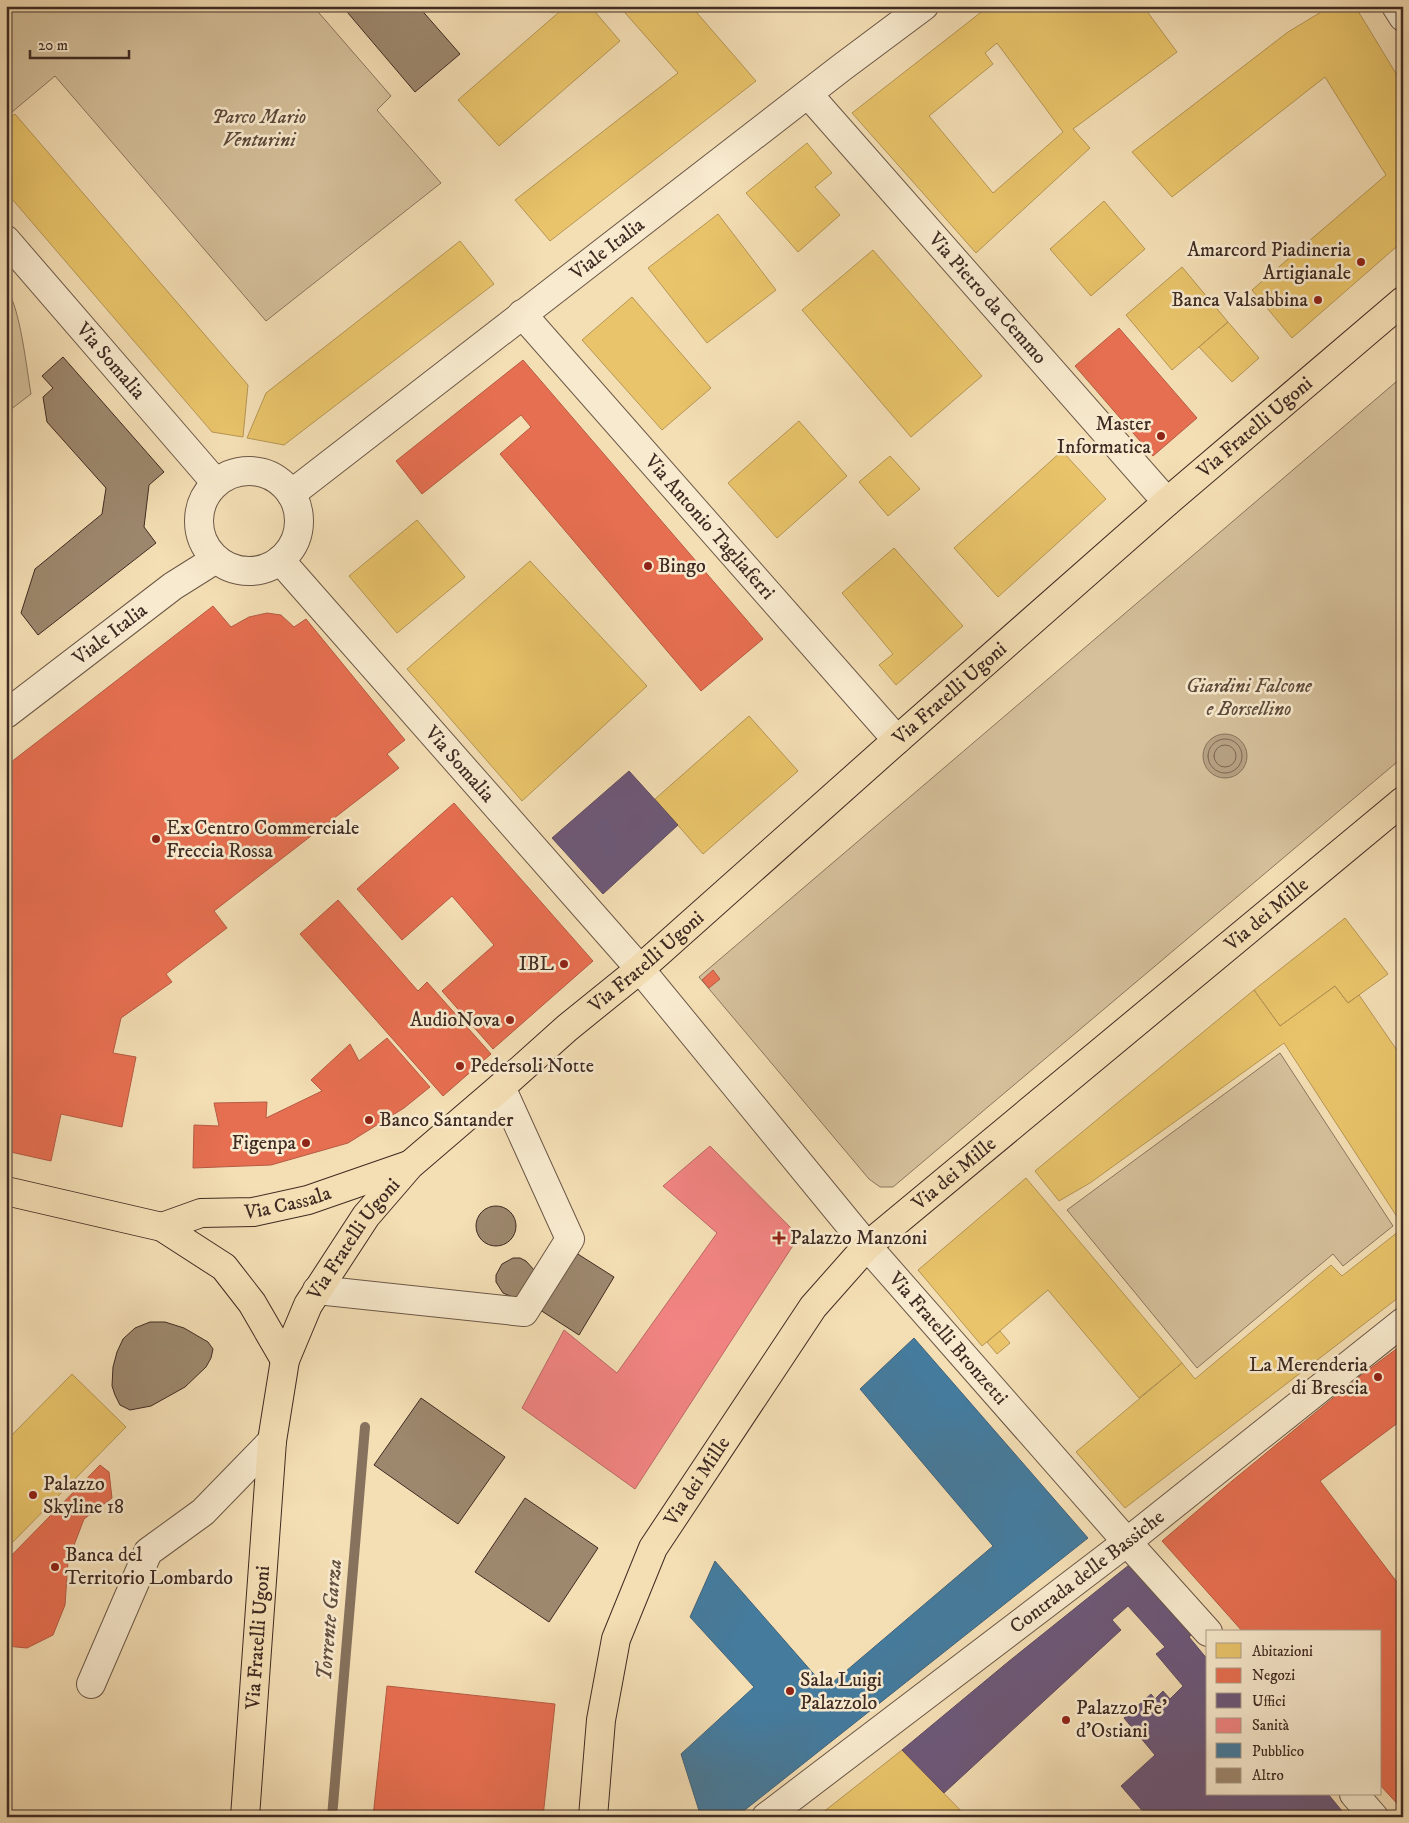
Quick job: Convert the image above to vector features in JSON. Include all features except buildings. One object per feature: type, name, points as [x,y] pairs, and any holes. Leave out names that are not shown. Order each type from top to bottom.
[{"type":"main road","name":"Via Fratelli Ugoni","points":[[245,1817],[272,1441],[285,1360],[308,1305],[366,1216],[410,1165],[567,1028],[640,969],[896,740],[1168,502],[1403,301]]},
{"type":"main road","name":"Via dei Mille","points":[[593,1817],[601,1720],[616,1639],[653,1548],[813,1306],[867,1246],[1403,800]]},
{"type":"main road","name":"Via Cassala","points":[[162,1227],[202,1213],[253,1212],[308,1200],[410,1165]]},
{"type":"main road","points":[[6,1191],[162,1227],[224,1267],[252,1303],[285,1360]]},
{"type":"street","name":"Viale Italia","points":[[291,494],[522,314],[924,6]]},
{"type":"street","points":[[1396,6],[1403,17]]},
{"type":"street","name":"Via Pietro da Cemmo","points":[[808,94],[1168,502]]},
{"type":"street","name":"Via Somalia","points":[[6,240],[216,483]]},
{"type":"street","name":"Via Antonio Tagliaferri","points":[[522,314],[896,740]]},
{"type":"street","points":[[255,471],[276,478],[291,494],[298,511],[298,529],[292,546],[280,560],[268,567],[255,571],[227,566],[216,559],[203,542],[198,521],[203,500],[216,483],[234,472],[255,471]]},
{"type":"street","name":"Viale Italia","points":[[6,714],[173,586],[216,559]]},
{"type":"street","name":"Via Somalia","points":[[280,560],[640,969]]},
{"type":"street","name":"Via Fratelli Bronzetti","points":[[640,969],[867,1246],[1206,1630]]},
{"type":"street","points":[[317,1290],[524,1312],[570,1239],[501,1087]]},
{"type":"street","name":"Contrada delle Bassiche","points":[[766,1817],[1127,1542],[1403,1322]]},
{"type":"street","points":[[91,1684],[148,1552],[203,1512],[272,1441]]},
{"type":"street","points":[[1356,1796],[1374,1817]]},
{"type":"green space","name":"Parco Mario Venturini","points":[[6,6],[313,6],[391,96],[377,110],[441,183],[266,321],[55,76],[6,117]]},
{"type":"green space","points":[[6,289],[11,297],[19,323],[31,394],[6,413]]},
{"type":"green space","name":"Giardini Falcone e Borsellino","points":[[1403,376],[1403,757],[893,1187],[880,1187],[869,1179],[699,977]]},
{"type":"green space","points":[[1280,1053],[1393,1226],[1343,1266],[1333,1254],[1197,1368],[1067,1210]]},
{"type":"water","points":[[1221,734],[1229,734],[1241,740],[1247,756],[1241,772],[1229,778],[1221,778],[1209,772],[1203,760],[1203,752],[1209,740]]},
{"type":"waterway","name":"Torrente Garza","points":[[332,1817],[365,1427]]},
{"type":"place","name":"Amarcord Piadineria Artigianale","points":[[1361,262]]},
{"type":"place","name":"Banca Valsabbina","points":[[1318,300]]},
{"type":"place","name":"Master Informatica","points":[[1161,436]]},
{"type":"place","name":"Bingo","points":[[648,566]]},
{"type":"place","name":"Ex Centro Commerciale Freccia Rossa","points":[[156,839]]},
{"type":"place","name":"IBL","points":[[564,964]]},
{"type":"place","name":"AudioNova","points":[[510,1020]]},
{"type":"place","name":"Pedersoli Notte","points":[[460,1066]]},
{"type":"place","name":"Banco Santander","points":[[369,1120]]},
{"type":"place","name":"Figenpa","points":[[306,1143]]},
{"type":"place","name":"Palazzo Manzoni","points":[[779,1238]]},
{"type":"place","name":"La Merenderia di Brescia","points":[[1378,1377]]},
{"type":"place","name":"Palazzo Skyline 18","points":[[33,1495]]},
{"type":"place","name":"Banca del Territorio Lombardo","points":[[55,1567]]},
{"type":"place","name":"Sala Luigi Palazzolo","points":[[790,1691]]},
{"type":"place","name":"Palazzo Fe' d'Ostiani","points":[[1066,1720]]}]
